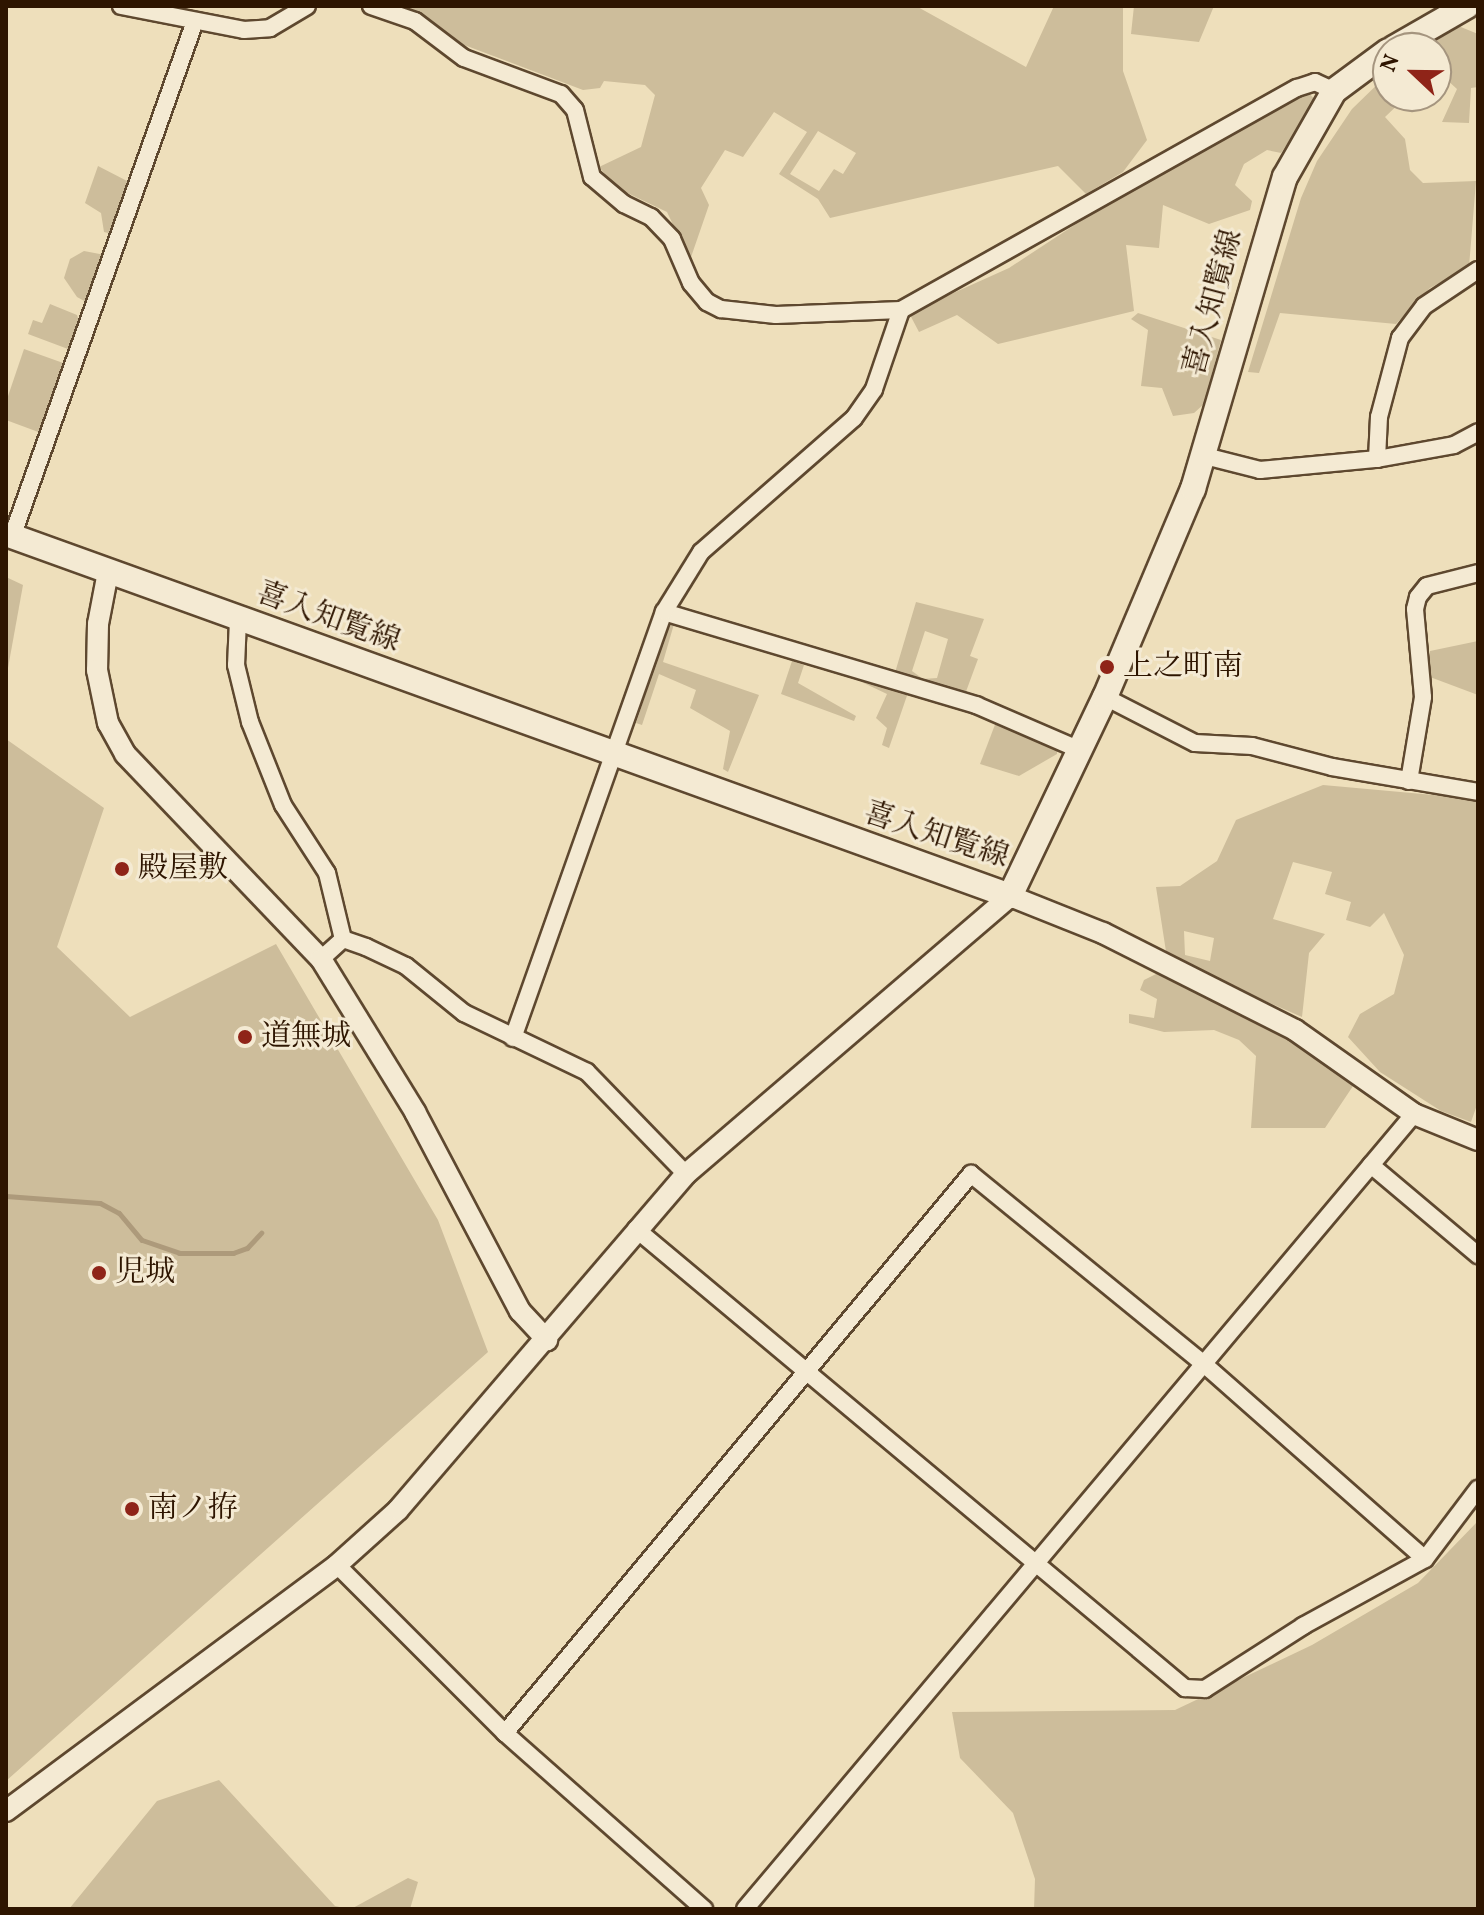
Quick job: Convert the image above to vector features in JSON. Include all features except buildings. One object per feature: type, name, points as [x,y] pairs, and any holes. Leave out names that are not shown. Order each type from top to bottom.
[{"type":"main road","points":[[1419,32],[1456,9]]},
{"type":"main road","name":"喜入知覧線","points":[[9,536],[1010,896],[1105,697],[1205,456],[1285,177],[1306,132],[1334,91],[1372,63]]},
{"type":"street","points":[[121,6],[194,24],[270,28],[307,6]]},
{"type":"street","points":[[371,6],[415,21],[478,64],[561,94],[575,110],[592,177],[624,204],[651,217],[672,239],[691,283],[707,302],[721,309],[776,315],[901,310],[1297,88],[1315,82],[1334,91]]},
{"type":"street","points":[[9,536],[194,24]]},
{"type":"street","points":[[1377,459],[1379,417],[1400,338],[1424,306],[1478,270]]},
{"type":"street","points":[[513,1038],[616,756],[664,612],[701,552],[854,418],[874,389],[901,310]]},
{"type":"street","points":[[1205,456],[1260,470],[1377,459],[1454,445],[1478,432]]},
{"type":"street","points":[[108,572],[98,624],[97,670],[108,723],[119,744],[219,856],[321,959],[415,1112],[520,1311],[547,1340]]},
{"type":"street","points":[[1409,781],[1423,697],[1415,609],[1418,597],[1427,586],[1478,573]]},
{"type":"street","points":[[664,612],[976,705],[1080,750]]},
{"type":"street","points":[[238,620],[236,665],[259,747],[283,805],[327,873],[343,939]]},
{"type":"street","points":[[1105,697],[1195,743],[1252,746],[1409,781],[1478,792]]},
{"type":"street","points":[[6,1811],[337,1565],[442,1463],[636,1229],[686,1174],[1010,896],[1103,933],[1295,1030],[1414,1114],[1478,1140]]},
{"type":"street","points":[[321,959],[343,939]]},
{"type":"street","points":[[343,939],[406,966],[464,1013],[602,1082],[686,1174]]},
{"type":"street","points":[[745,1909],[1414,1114]]},
{"type":"street","points":[[1371,1165],[1478,1255]]},
{"type":"street","points":[[505,1733],[510,1721],[971,1174],[1205,1365],[1425,1559]]},
{"type":"street","points":[[636,1229],[1185,1688],[1205,1689],[1303,1626],[1425,1559],[1478,1489]]},
{"type":"street","points":[[337,1565],[505,1733],[704,1909]]},
{"type":"shaded area","points":[[399,6],[916,6],[1026,67],[1054,6],[1123,6],[1123,71],[1147,140],[1123,172],[1086,194],[1058,166],[830,218],[818,199],[779,174],[807,132],[774,112],[743,157],[725,150],[701,188],[709,205],[690,260],[667,212],[617,188],[599,167],[641,147],[655,95],[645,85],[604,81],[600,88],[583,90],[459,43],[414,10]],"holes":[[[818,131],[856,153],[843,174],[834,169],[819,191],[790,174]]]},
{"type":"shaded area","points":[[1134,6],[1214,6],[1199,42],[1131,34]]},
{"type":"shaded area","points":[[1456,25],[1478,34],[1478,87],[1471,88],[1469,123],[1442,122],[1447,112],[1452,112],[1452,100],[1457,89],[1452,84],[1452,32],[1445,32]]},
{"type":"shaded area","points":[[1372,90],[1372,112],[1390,112],[1385,117],[1405,139],[1410,170],[1423,183],[1476,181],[1469,267],[1430,288],[1396,324],[1280,313],[1259,373],[1248,372],[1301,198],[1317,161],[1352,109]]},
{"type":"shaded area","points":[[1309,93],[1316,101],[1281,153],[1267,150],[1244,164],[1235,185],[1252,201],[1250,210],[1209,224],[1163,205],[1159,248],[1126,245],[1134,311],[998,344],[957,315],[919,332],[909,313],[1009,268],[1134,186]]},
{"type":"shaded area","points":[[98,166],[131,183],[112,234],[104,232],[101,213],[85,203]]},
{"type":"shaded area","points":[[84,251],[105,255],[88,303],[77,297],[64,278],[70,259]]},
{"type":"shaded area","points":[[50,304],[77,315],[80,324],[68,349],[28,334],[33,320],[42,323]]},
{"type":"shaded area","points":[[1138,313],[1221,340],[1204,404],[1194,413],[1173,416],[1162,388],[1141,386],[1148,330],[1131,319]]},
{"type":"shaded area","points":[[24,349],[66,364],[41,433],[6,420],[6,402]]},
{"type":"shaded area","points":[[6,577],[23,585],[6,679]]},
{"type":"shaded area","points":[[916,602],[984,619],[970,656],[978,659],[964,697],[911,684],[889,748],[882,745],[887,728],[876,718],[887,694],[849,676],[894,676]],"holes":[[[925,631],[948,639],[937,678],[923,679],[912,671]]]},
{"type":"shaded area","points":[[669,623],[674,624],[663,662],[759,695],[728,772],[723,769],[730,731],[690,708],[696,690],[659,674],[642,725],[636,723]]},
{"type":"shaded area","points":[[1478,641],[1478,695],[1430,677],[1430,651]]},
{"type":"shaded area","points":[[792,661],[804,665],[798,683],[856,716],[854,721],[781,694]]},
{"type":"shaded area","points":[[996,722],[1057,748],[1057,754],[1019,776],[980,764]]},
{"type":"shaded area","points":[[6,739],[104,808],[57,947],[130,1017],[276,944],[438,1220],[488,1352],[6,1781]]},
{"type":"shaded area","points":[[1323,785],[1478,799],[1478,1102],[1471,1122],[1441,1111],[1380,1072],[1348,1037],[1360,1014],[1394,994],[1404,955],[1384,913],[1370,927],[1346,920],[1351,902],[1325,894],[1332,872],[1293,862],[1273,919],[1325,934],[1309,953],[1302,1017],[1167,958],[1156,887],[1180,886],[1217,861],[1236,820]],"holes":[[[1184,931],[1214,938],[1210,961],[1185,955]]]},
{"type":"shaded area","points":[[1158,973],[1295,1038],[1355,1083],[1325,1128],[1251,1128],[1256,1056],[1239,1040],[1214,1030],[1164,1032],[1129,1023],[1129,1014],[1154,1018],[1157,999],[1140,990],[1144,980]]},
{"type":"shaded area","points":[[1478,1521],[1478,1909],[1034,1909],[1035,1879],[1013,1813],[960,1758],[952,1712],[1175,1710],[1312,1645],[1418,1583]]},
{"type":"shaded area","points":[[219,1780],[335,1906],[349,1909],[69,1909],[157,1801]]},
{"type":"shaded area","points":[[408,1878],[418,1882],[410,1909],[351,1909]]},
{"type":"waterway","points":[[6,1196],[100,1203],[119,1213],[142,1240],[179,1253],[233,1253],[247,1248],[261,1233]]},
{"type":"place","name":"上之町南","points":[[1107,667]]},
{"type":"place","name":"殿屋敷","points":[[122,869]]},
{"type":"place","name":"道無城","points":[[245,1037]]},
{"type":"place","name":"児城","points":[[99,1273]]},
{"type":"place","name":"南ノ拵","points":[[132,1509]]}]
